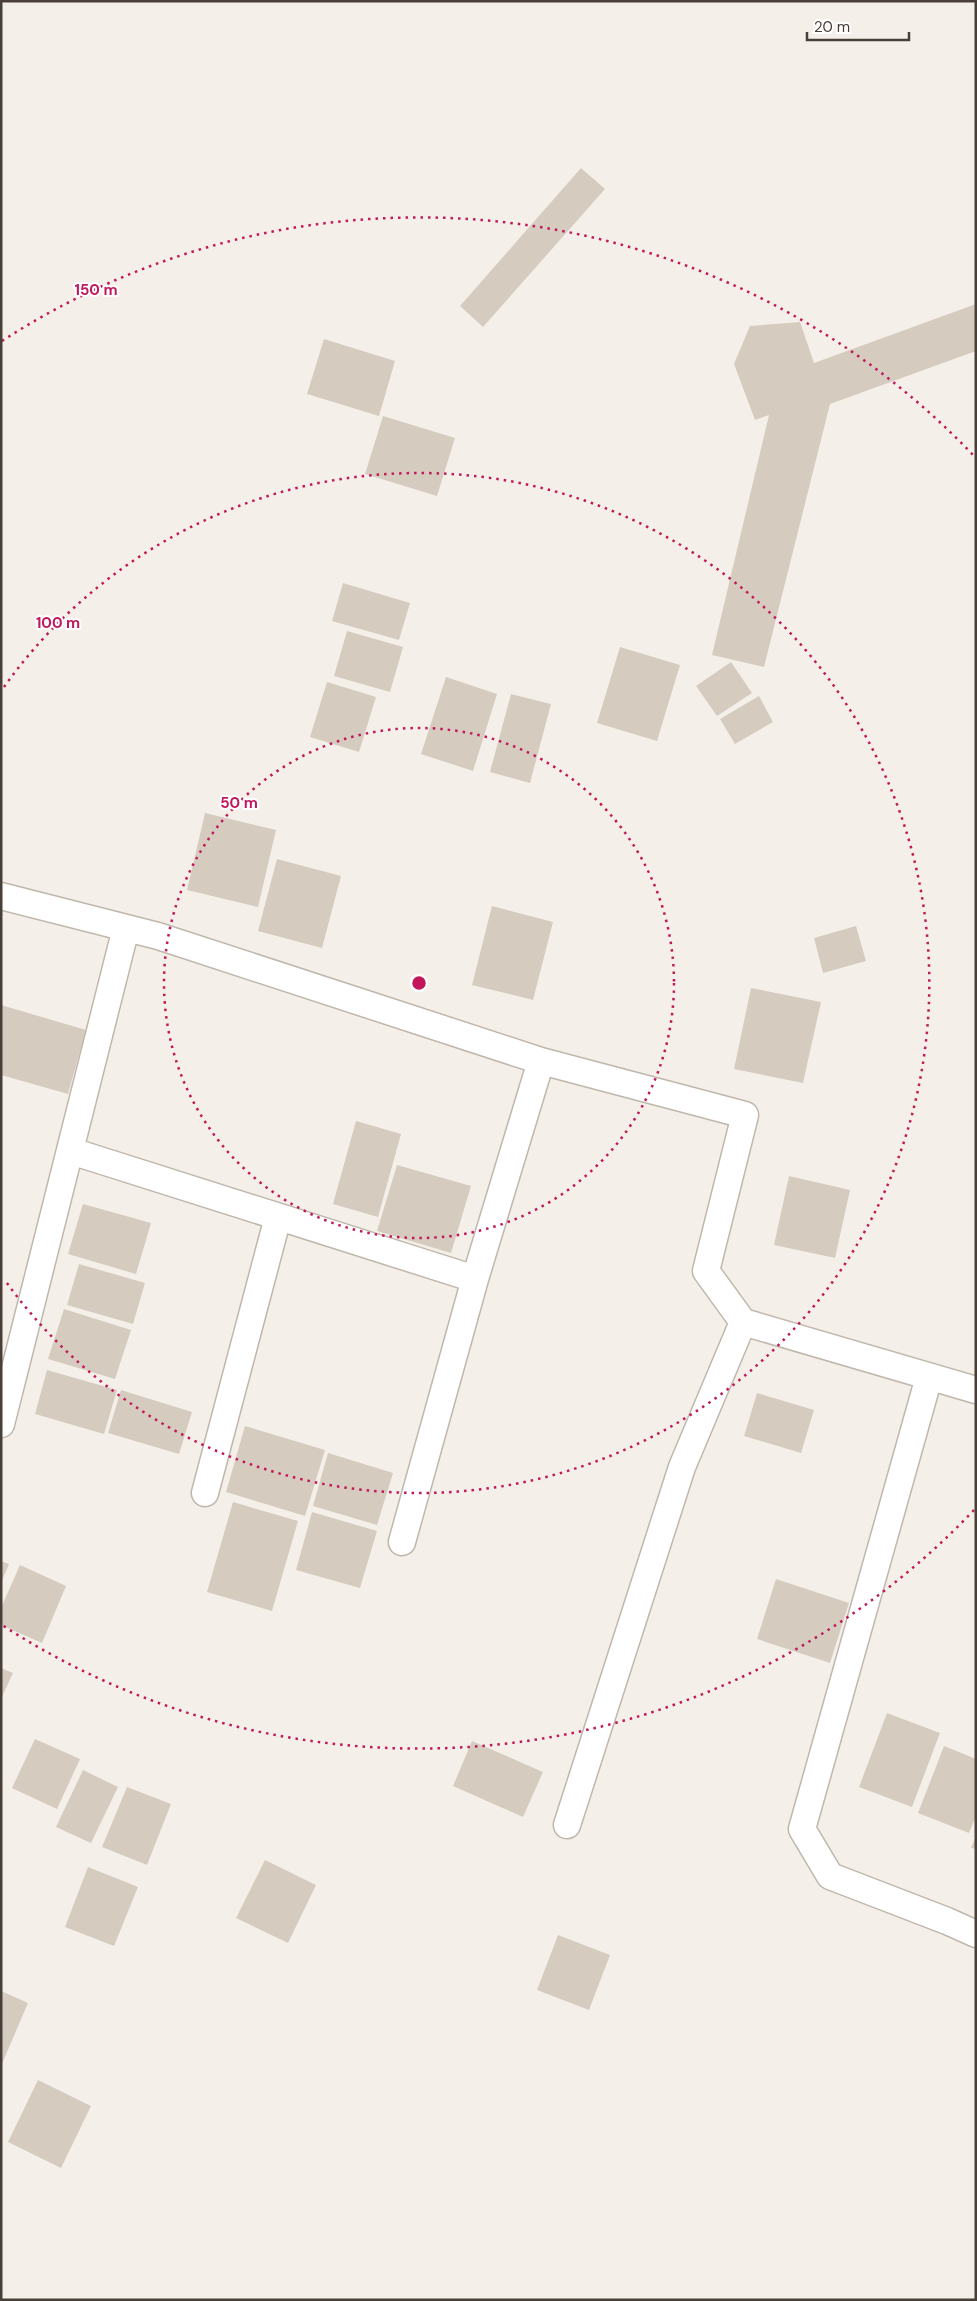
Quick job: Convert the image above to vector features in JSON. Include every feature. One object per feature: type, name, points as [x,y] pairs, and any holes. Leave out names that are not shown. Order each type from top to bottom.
[{"type":"street","points":[[1,896],[158,936],[541,1061],[745,1115],[706,1271],[744,1322],[976,1390]]},
{"type":"street","points":[[1,1424],[126,928]]},
{"type":"street","points":[[402,1542],[475,1279],[541,1061]]},
{"type":"street","points":[[71,1151],[475,1279]]},
{"type":"street","points":[[204,1493],[278,1217]]},
{"type":"street","points":[[566,1825],[682,1467],[744,1322]]},
{"type":"street","points":[[929,1377],[802,1829],[830,1876],[947,1920],[976,1934]]},
{"type":"building","points":[[581,168],[605,189],[483,327],[460,306]]},
{"type":"building","points":[[976,304],[976,351],[830,404],[764,667],[712,655],[769,415],[755,420],[734,364],[750,326],[800,322],[814,363]]},
{"type":"building","points":[[324,339],[395,361],[379,416],[307,394]]},
{"type":"building","points":[[383,416],[455,438],[437,496],[365,474]]},
{"type":"building","points":[[343,583],[410,603],[399,640],[332,621]]},
{"type":"building","points":[[347,631],[403,647],[390,692],[334,676]]},
{"type":"building","points":[[620,647],[680,665],[657,741],[597,723]]},
{"type":"building","points":[[731,662],[752,693],[717,716],[696,686]]},
{"type":"building","points":[[446,677],[497,694],[473,771],[421,754]]},
{"type":"building","points":[[327,682],[376,697],[359,752],[310,737]]},
{"type":"building","points":[[511,694],[551,704],[530,783],[490,772]]},
{"type":"building","points":[[759,696],[773,722],[735,744],[720,719]]},
{"type":"building","points":[[205,813],[276,830],[258,907],[187,890]]},
{"type":"building","points":[[277,859],[341,876],[322,948],[258,931]]},
{"type":"building","points":[[492,906],[553,922],[533,1000],[472,985]]},
{"type":"building","points":[[856,926],[866,961],[823,973],[814,938]]},
{"type":"building","points":[[751,988],[821,1002],[803,1083],[734,1069]]},
{"type":"building","points":[[1,1005],[86,1030],[68,1094],[1,1075]]},
{"type":"building","points":[[356,1121],[401,1134],[378,1217],[333,1204]]},
{"type":"building","points":[[397,1165],[471,1186],[451,1253],[377,1231]]},
{"type":"building","points":[[789,1176],[850,1190],[835,1258],[774,1245]]},
{"type":"building","points":[[83,1204],[151,1223],[136,1274],[68,1254]]},
{"type":"building","points":[[79,1264],[145,1283],[133,1324],[67,1305]]},
{"type":"building","points":[[64,1309],[131,1330],[115,1379],[48,1359]]},
{"type":"building","points":[[47,1370],[117,1390],[104,1434],[35,1414]]},
{"type":"building","points":[[121,1390],[192,1412],[179,1454],[108,1433]]},
{"type":"building","points":[[757,1393],[814,1410],[801,1453],[744,1436]]},
{"type":"building","points":[[245,1426],[325,1450],[305,1516],[226,1492]]},
{"type":"building","points":[[328,1453],[393,1473],[377,1525],[313,1506]]},
{"type":"building","points":[[233,1502],[298,1521],[272,1611],[207,1592]]},
{"type":"building","points":[[312,1512],[377,1531],[360,1588],[296,1570]]},
{"type":"building","points":[[1,1561],[9,1564],[1,1583]]},
{"type":"building","points":[[20,1565],[66,1586],[42,1643],[1,1625],[1,1608]]},
{"type":"building","points":[[776,1579],[849,1603],[830,1663],[757,1639]]},
{"type":"building","points":[[1,1668],[13,1673],[1,1699]]},
{"type":"building","points":[[887,1713],[940,1733],[912,1807],[859,1787]]},
{"type":"building","points":[[35,1739],[80,1759],[57,1809],[12,1788]]},
{"type":"building","points":[[472,1741],[543,1772],[523,1817],[453,1786]]},
{"type":"building","points":[[944,1746],[976,1759],[976,1816],[969,1833],[918,1813]]},
{"type":"building","points":[[83,1770],[118,1787],[91,1843],[56,1827]]},
{"type":"building","points":[[127,1787],[171,1804],[147,1865],[102,1847]]},
{"type":"building","points":[[976,1836],[976,1849],[971,1848]]},
{"type":"building","points":[[265,1860],[316,1885],[288,1943],[236,1918]]},
{"type":"building","points":[[88,1867],[138,1887],[114,1946],[65,1927]]},
{"type":"building","points":[[558,1935],[610,1955],[589,2010],[537,1990]]},
{"type":"building","points":[[1,1991],[28,2003],[1,2066]]},
{"type":"building","points":[[38,2080],[91,2106],[61,2168],[8,2142]]}]
